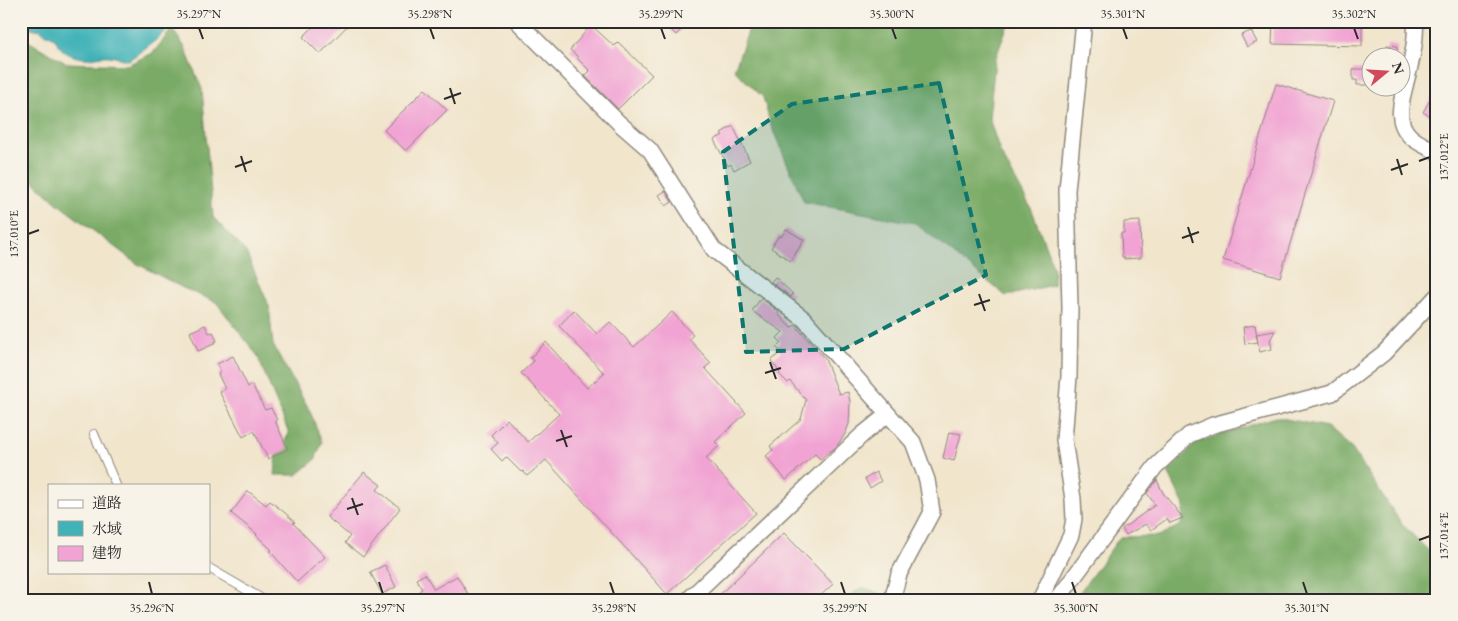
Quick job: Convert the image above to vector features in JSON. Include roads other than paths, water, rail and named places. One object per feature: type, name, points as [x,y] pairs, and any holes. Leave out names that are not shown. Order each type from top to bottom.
[{"type":"street","points":[[517,21],[650,150],[714,250],[804,319],[912,442],[927,480],[932,512],[899,574],[892,600]]},
{"type":"street","points":[[1040,600],[1071,535],[1074,519],[1074,500],[1064,440],[1069,376],[1070,307],[1067,190],[1084,21]]},
{"type":"street","points":[[1415,21],[1416,30],[1400,115],[1403,128],[1411,137],[1437,152]]},
{"type":"street","points":[[1058,600],[1155,467],[1189,435],[1213,425],[1332,393],[1384,353],[1437,296]]},
{"type":"street","points":[[688,600],[862,435],[888,414]]},
{"type":"lane","points":[[94,434],[116,484]]},
{"type":"lane","points":[[210,569],[264,600]]},
{"type":"water","points":[[21,21],[180,21],[129,60],[108,56],[90,58],[74,56],[61,48],[56,39],[40,30],[21,26]]}]
